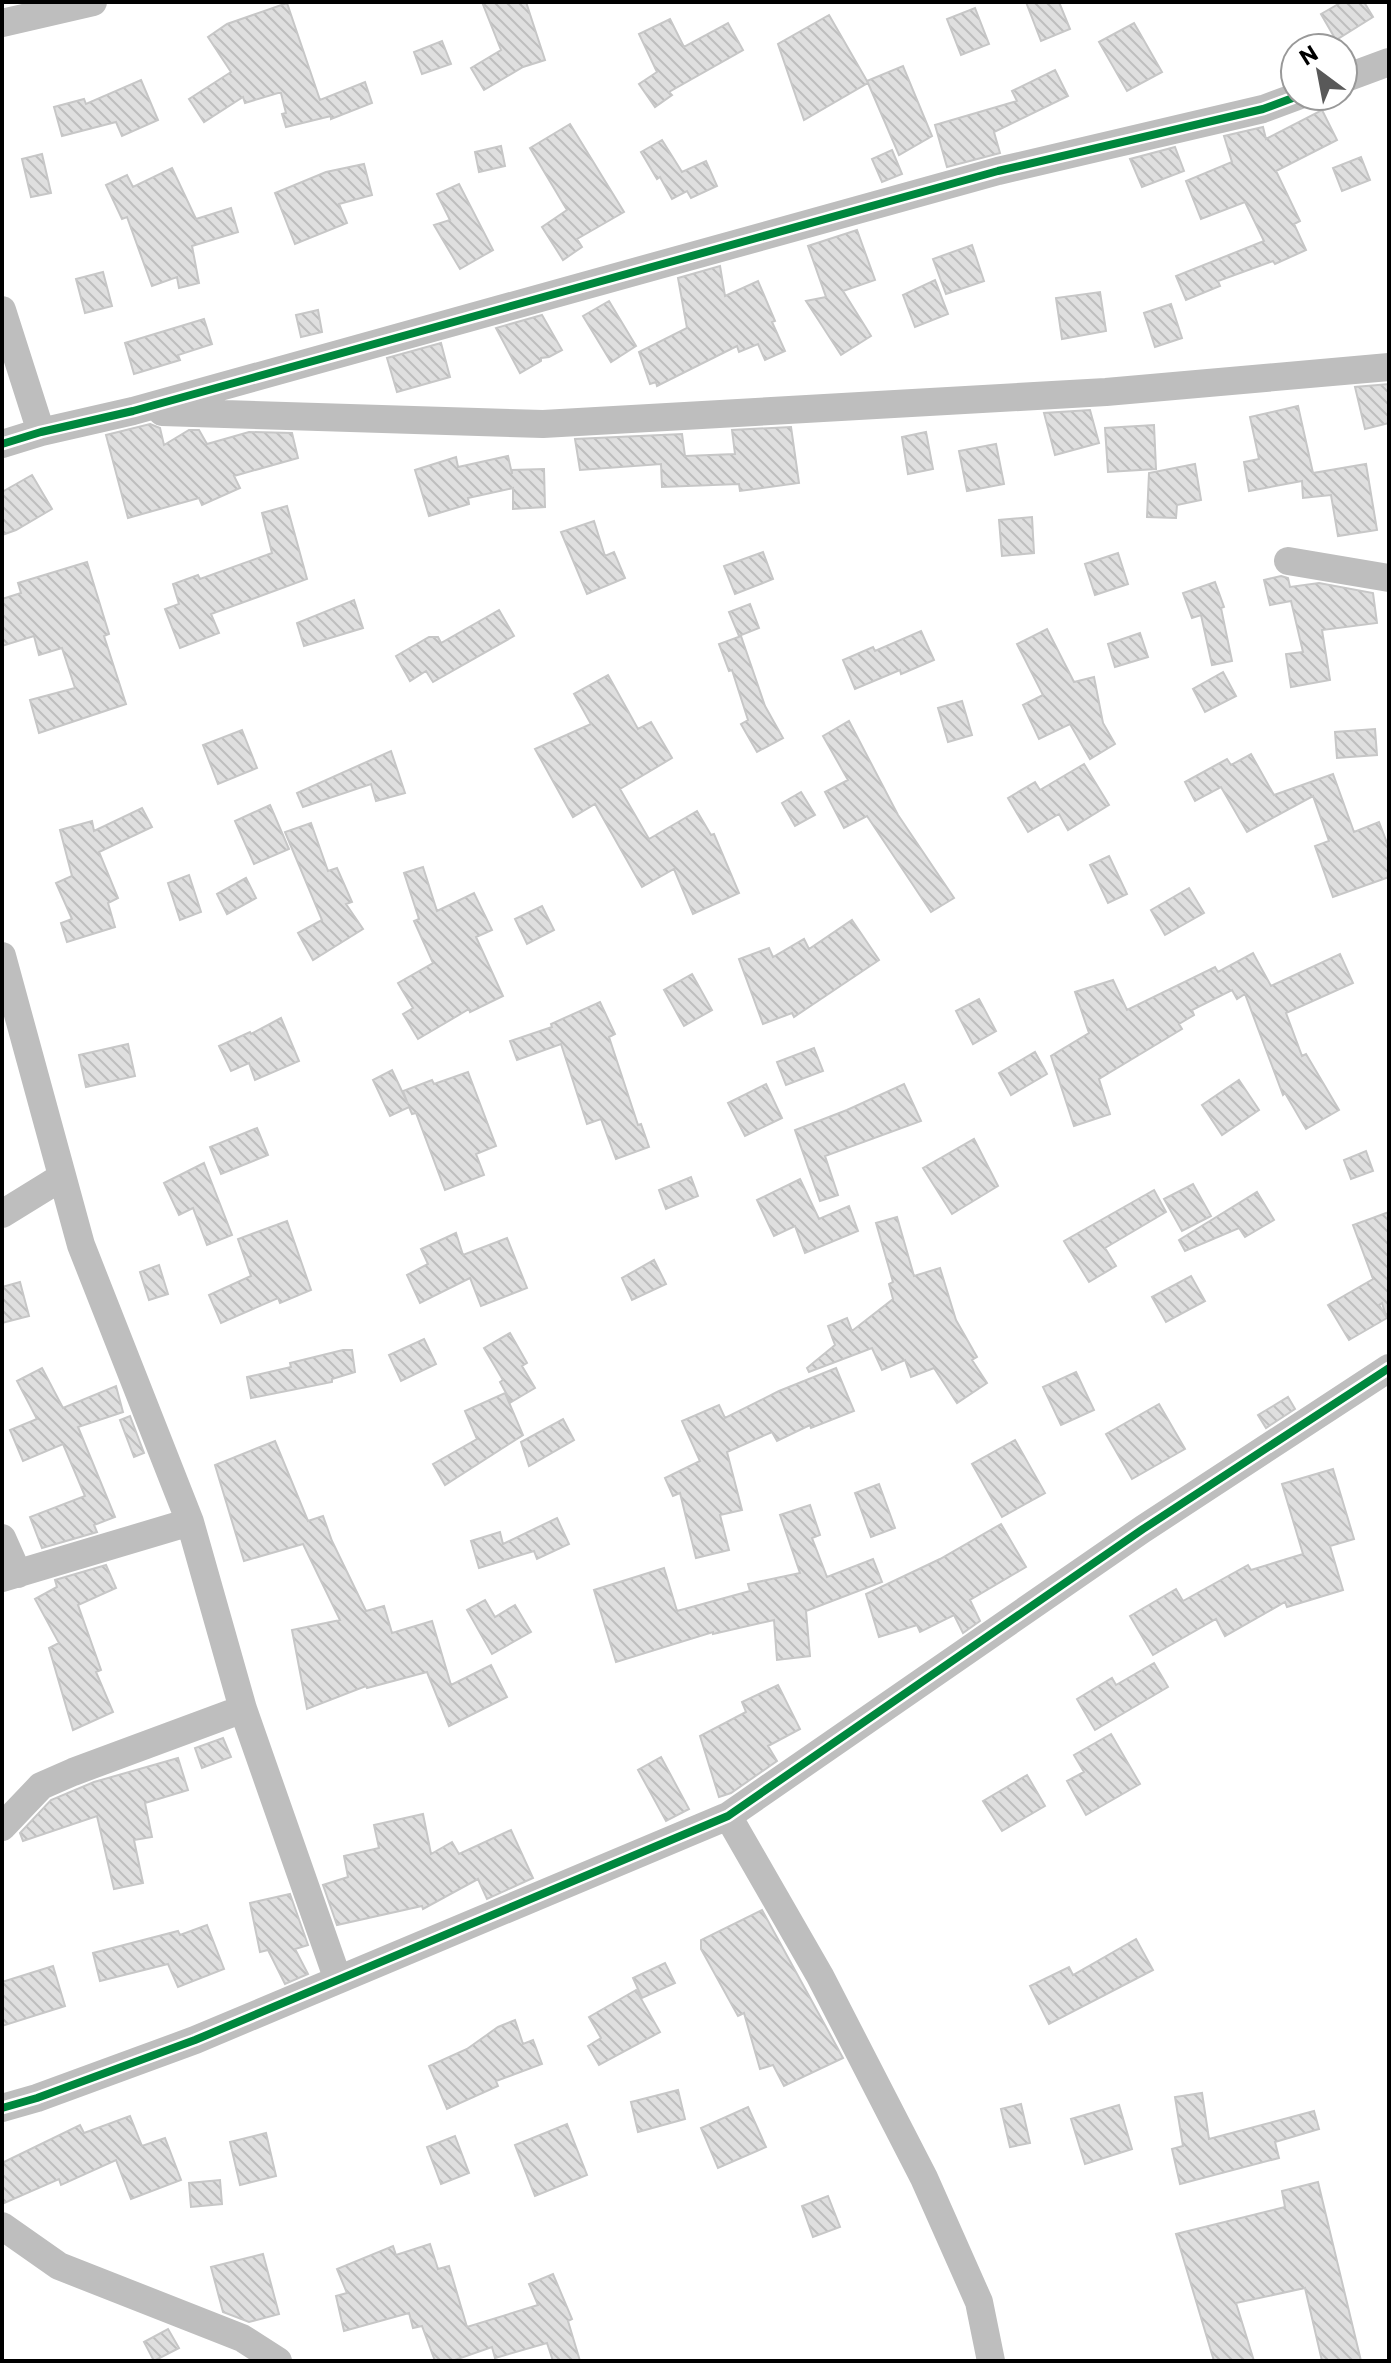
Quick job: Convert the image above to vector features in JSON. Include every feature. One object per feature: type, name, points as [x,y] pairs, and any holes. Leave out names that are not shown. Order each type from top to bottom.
[{"type":"street","points":[[2,23],[93,2]]},
{"type":"street","points":[[1359,73],[1389,62]]},
{"type":"street","points":[[2,444],[133,411],[998,171],[1279,103]]},
{"type":"street","points":[[2,310],[41,432]]},
{"type":"street","points":[[133,411],[543,424],[1106,392],[1389,367]]},
{"type":"street","points":[[1288,561],[1389,578]]},
{"type":"street","points":[[2,956],[81,1245],[190,1522],[243,1709],[338,1980]]},
{"type":"street","points":[[2,1214],[62,1177]]},
{"type":"street","points":[[2,2108],[195,2040],[728,1816],[1143,1529],[1389,1368]]},
{"type":"street","points":[[2,1538],[10,1576],[190,1522]]},
{"type":"street","points":[[2,1827],[41,1786],[243,1709]]},
{"type":"street","points":[[728,1816],[820,1976],[924,2178],[979,2302],[991,2361]]},
{"type":"street","points":[[2,2226],[59,2266],[242,2338],[278,2361]]},
{"type":"building","points":[[482,2],[526,2],[545,60],[523,67],[484,90],[471,68],[501,50]]},
{"type":"building","points":[[1026,2],[1059,2],[1070,29],[1041,41]]},
{"type":"building","points":[[1342,2],[1364,2],[1373,17],[1349,32],[1331,32],[1321,14]]},
{"type":"building","points":[[287,3],[320,100],[365,82],[372,103],[331,119],[331,116],[286,127],[282,114],[286,113],[281,93],[278,93],[245,103],[243,97],[204,122],[189,99],[231,72],[208,37],[227,24]]},
{"type":"building","points":[[975,8],[989,44],[961,55],[947,19]]},
{"type":"building","points":[[829,15],[867,81],[903,66],[932,136],[899,155],[868,83],[804,120],[778,44]]},
{"type":"building","points":[[670,19],[684,47],[728,23],[743,50],[669,92],[672,95],[655,107],[639,84],[657,72],[639,34]]},
{"type":"building","points":[[1134,23],[1162,72],[1127,91],[1099,42]]},
{"type":"building","points":[[442,41],[451,64],[422,74],[414,52]]},
{"type":"building","points":[[1055,70],[1068,96],[994,132],[1000,153],[947,167],[935,125],[1017,101],[1012,91]]},
{"type":"building","points":[[141,80],[158,120],[122,136],[116,122],[62,136],[54,107],[84,99],[86,104]]},
{"type":"building","points":[[1323,112],[1337,140],[1276,171],[1300,221],[1294,224],[1306,250],[1275,264],[1273,261],[1218,281],[1220,286],[1186,300],[1176,276],[1264,241],[1245,202],[1201,219],[1186,181],[1232,162],[1224,136],[1263,127],[1266,139]]},
{"type":"building","points":[[570,124],[624,212],[577,239],[582,247],[563,260],[542,227],[567,210],[530,148]]},
{"type":"building","points":[[662,140],[682,172],[706,161],[717,186],[691,198],[687,191],[672,199],[641,152]]},
{"type":"building","points":[[501,146],[505,166],[479,172],[475,152]]},
{"type":"building","points":[[1175,147],[1184,171],[1142,187],[1130,159]]},
{"type":"building","points":[[892,150],[902,174],[882,182],[872,159]]},
{"type":"building","points":[[42,154],[51,193],[31,197],[22,159]]},
{"type":"building","points":[[1361,157],[1370,180],[1342,191],[1333,168]]},
{"type":"building","points":[[364,164],[372,195],[339,204],[347,223],[295,244],[275,193],[326,172]]},
{"type":"building","points":[[172,168],[196,219],[231,208],[238,232],[192,246],[199,283],[179,288],[177,277],[152,286],[127,217],[122,219],[106,185],[127,175],[133,187]]},
{"type":"building","points":[[459,184],[493,250],[460,269],[434,225],[450,220],[437,194]]},
{"type":"building","points":[[857,230],[875,280],[843,291],[871,336],[841,355],[806,301],[826,297],[808,246]]},
{"type":"building","points":[[972,245],[984,281],[946,294],[933,259]]},
{"type":"building","points":[[720,266],[725,296],[758,281],[785,351],[765,360],[758,344],[739,352],[737,346],[657,386],[656,382],[650,384],[639,352],[687,328],[678,278]]},
{"type":"building","points":[[103,272],[112,306],[85,313],[76,279]]},
{"type":"building","points":[[935,280],[948,314],[915,327],[903,295]]},
{"type":"building","points":[[1100,292],[1106,331],[1062,339],[1056,298]]},
{"type":"building","points":[[609,301],[636,346],[611,362],[583,316]]},
{"type":"building","points":[[1171,304],[1182,338],[1155,347],[1144,313]]},
{"type":"building","points":[[318,310],[322,332],[301,337],[296,315]]},
{"type":"building","points":[[542,315],[562,350],[541,358],[541,361],[520,373],[496,328]]},
{"type":"building","points":[[204,319],[212,344],[178,355],[180,360],[134,374],[125,343]]},
{"type":"building","points":[[441,343],[450,377],[397,392],[387,358]]},
{"type":"building","points":[[1389,384],[1389,423],[1365,429],[1355,387]]},
{"type":"building","points":[[1298,406],[1313,473],[1366,464],[1377,530],[1338,536],[1331,495],[1303,498],[1302,481],[1249,491],[1244,462],[1259,459],[1250,417]]},
{"type":"building","points":[[1090,410],[1099,443],[1055,455],[1044,413]]},
{"type":"building","points":[[150,424],[160,428],[164,445],[189,430],[199,430],[207,444],[249,432],[292,433],[298,458],[234,476],[240,488],[202,505],[199,498],[128,518],[106,435]]},
{"type":"building","points":[[1154,425],[1156,469],[1108,472],[1105,428]]},
{"type":"building","points":[[791,427],[799,483],[740,491],[739,484],[662,487],[661,464],[580,470],[575,439],[682,434],[685,456],[735,454],[732,430]]},
{"type":"building","points":[[926,432],[933,469],[908,474],[902,437]]},
{"type":"building","points":[[996,444],[1004,484],[967,491],[959,451]]},
{"type":"building","points":[[508,456],[512,474],[512,470],[544,469],[545,507],[513,509],[513,488],[468,498],[469,504],[429,516],[415,470],[456,457],[458,467]]},
{"type":"building","points":[[1195,464],[1201,500],[1177,505],[1176,518],[1147,517],[1149,473]]},
{"type":"building","points":[[32,475],[52,509],[2,535],[2,492]]},
{"type":"building","points":[[287,506],[307,579],[211,614],[219,633],[180,648],[165,609],[179,604],[173,584],[198,575],[200,579],[272,553],[262,513]]},
{"type":"building","points":[[1032,517],[1034,553],[1002,556],[999,520]]},
{"type":"building","points":[[594,521],[605,556],[614,552],[625,578],[587,594],[561,532]]},
{"type":"building","points":[[763,552],[773,579],[735,594],[724,566]]},
{"type":"building","points":[[1118,553],[1128,584],[1095,595],[1085,564]]},
{"type":"building","points":[[87,562],[109,634],[104,636],[126,704],[39,733],[30,700],[75,688],[62,648],[39,655],[34,636],[2,646],[2,599],[21,593],[18,583]]},
{"type":"building","points":[[1281,576],[1288,578],[1290,587],[1319,583],[1373,593],[1377,623],[1322,630],[1330,680],[1291,687],[1286,654],[1303,652],[1291,601],[1270,605],[1264,580]]},
{"type":"building","points":[[1215,582],[1224,607],[1221,608],[1232,661],[1212,665],[1201,615],[1192,618],[1183,593]]},
{"type":"building","points":[[354,600],[363,628],[304,646],[297,623]]},
{"type":"building","points":[[750,604],[759,628],[739,636],[729,612]]},
{"type":"building","points":[[499,610],[514,636],[433,682],[426,671],[410,681],[396,656],[429,637],[438,637],[441,643]]},
{"type":"building","points":[[1047,629],[1074,682],[1094,677],[1103,723],[1115,744],[1090,759],[1070,724],[1039,739],[1023,705],[1043,695],[1017,644]]},
{"type":"building","points":[[921,631],[934,660],[855,689],[843,660],[873,647],[875,651]]},
{"type":"building","points":[[1140,633],[1148,657],[1115,667],[1108,644]]},
{"type":"building","points":[[741,636],[765,706],[783,738],[757,752],[741,724],[748,720],[732,670],[729,671],[719,644]]},
{"type":"building","points":[[1223,672],[1236,696],[1205,712],[1193,689]]},
{"type":"building","points":[[608,675],[638,729],[651,722],[672,758],[620,789],[649,839],[697,811],[711,835],[714,834],[739,893],[693,914],[674,869],[642,887],[595,804],[573,817],[535,749],[591,724],[574,694]]},
{"type":"building","points":[[962,701],[972,735],[948,742],[938,708]]},
{"type":"building","points":[[849,721],[898,815],[954,898],[931,912],[867,816],[844,828],[825,792],[848,780],[823,736]]},
{"type":"building","points":[[1375,729],[1377,755],[1337,758],[1335,732]]},
{"type":"building","points":[[242,730],[257,768],[218,784],[203,745]]},
{"type":"building","points":[[391,751],[405,793],[376,801],[371,784],[303,807],[297,793]]},
{"type":"building","points":[[1251,754],[1274,795],[1333,774],[1354,832],[1379,822],[1389,848],[1389,877],[1333,897],[1315,846],[1329,841],[1313,796],[1247,832],[1221,787],[1195,801],[1185,782],[1227,759],[1231,765]]},
{"type":"building","points":[[1084,764],[1109,805],[1068,830],[1059,814],[1028,832],[1008,798],[1035,782],[1040,790]]},
{"type":"building","points":[[801,792],[815,815],[795,826],[782,803]]},
{"type":"building","points":[[270,805],[289,849],[254,864],[235,821]]},
{"type":"building","points":[[142,808],[152,827],[99,852],[118,898],[108,903],[115,927],[67,942],[61,923],[72,919],[56,883],[72,876],[60,830],[92,821],[94,831]]},
{"type":"building","points":[[311,823],[328,871],[337,868],[352,902],[346,904],[363,929],[313,960],[298,933],[322,920],[285,832]]},
{"type":"building","points":[[1109,856],[1127,894],[1108,903],[1090,865]]},
{"type":"building","points":[[423,867],[437,911],[474,893],[492,930],[476,937],[503,996],[470,1012],[469,1009],[418,1039],[403,1014],[413,1008],[398,983],[433,963],[414,921],[419,919],[404,873]]},
{"type":"building","points":[[189,875],[201,912],[180,920],[168,883]]},
{"type":"building","points":[[246,878],[256,898],[227,914],[217,894]]},
{"type":"building","points":[[1189,888],[1204,913],[1165,935],[1151,910]]},
{"type":"building","points":[[542,906],[554,930],[527,944],[515,919]]},
{"type":"building","points":[[852,920],[879,960],[794,1017],[792,1013],[763,1024],[739,959],[769,948],[773,957],[804,939],[809,949]]},
{"type":"building","points":[[1253,953],[1271,986],[1340,954],[1353,983],[1286,1013],[1302,1056],[1306,1054],[1339,1110],[1306,1129],[1285,1093],[1283,1095],[1245,994],[1237,999],[1232,990],[1192,1010],[1194,1015],[1179,1024],[1182,1029],[1099,1079],[1110,1114],[1074,1126],[1051,1056],[1089,1033],[1075,992],[1113,980],[1127,1010],[1215,967],[1218,972]]},
{"type":"building","points":[[692,974],[712,1010],[684,1026],[664,990]]},
{"type":"building","points":[[979,999],[996,1031],[973,1044],[956,1011]]},
{"type":"building","points":[[600,1002],[615,1034],[609,1037],[638,1125],[641,1124],[649,1147],[616,1159],[601,1119],[587,1124],[561,1044],[517,1060],[510,1041],[552,1027],[551,1024]]},
{"type":"building","points":[[281,1018],[299,1061],[255,1080],[249,1063],[231,1071],[219,1046]]},
{"type":"building","points":[[128,1044],[135,1076],[86,1087],[79,1055]]},
{"type":"building","points":[[814,1048],[823,1071],[786,1085],[777,1062]]},
{"type":"building","points":[[1035,1052],[1047,1074],[1011,1095],[999,1073]]},
{"type":"building","points":[[392,1070],[408,1104],[403,1091],[432,1080],[434,1084],[468,1072],[496,1146],[476,1154],[484,1175],[445,1190],[416,1113],[412,1114],[409,1107],[390,1116],[373,1080]]},
{"type":"building","points":[[1239,1080],[1259,1110],[1222,1135],[1202,1105]]},
{"type":"building","points":[[766,1084],[782,1118],[745,1136],[728,1103]]},
{"type":"building","points":[[904,1084],[921,1121],[825,1156],[838,1195],[820,1201],[795,1130]]},
{"type":"building","points":[[257,1128],[268,1155],[221,1174],[210,1147]]},
{"type":"building","points":[[974,1139],[998,1186],[952,1214],[923,1168]]},
{"type":"building","points":[[1366,1151],[1373,1171],[1351,1179],[1344,1160]]},
{"type":"building","points":[[204,1163],[232,1235],[207,1245],[193,1208],[179,1215],[164,1183]]},
{"type":"building","points":[[691,1177],[698,1196],[666,1209],[659,1190]]},
{"type":"building","points":[[800,1179],[819,1219],[849,1206],[858,1231],[805,1253],[795,1226],[774,1236],[757,1200]]},
{"type":"building","points":[[1193,1184],[1211,1216],[1182,1231],[1164,1199]]},
{"type":"building","points":[[1154,1190],[1166,1212],[1105,1248],[1116,1266],[1089,1282],[1064,1241]]},
{"type":"building","points":[[1257,1192],[1274,1220],[1245,1237],[1239,1228],[1185,1251],[1179,1240]]},
{"type":"building","points":[[1389,1212],[1389,1316],[1386,1316],[1382,1303],[1379,1305],[1387,1318],[1349,1340],[1328,1305],[1373,1279],[1353,1225]]},
{"type":"building","points":[[897,1217],[914,1276],[940,1268],[956,1320],[977,1357],[972,1360],[987,1383],[957,1403],[934,1368],[911,1377],[905,1360],[882,1370],[872,1348],[809,1372],[807,1368],[835,1345],[828,1326],[847,1318],[852,1331],[893,1299],[889,1284],[893,1282],[876,1223]]},
{"type":"building","points":[[287,1221],[311,1290],[280,1303],[278,1298],[221,1323],[209,1295],[251,1276],[238,1239]]},
{"type":"building","points":[[456,1233],[463,1255],[507,1238],[527,1288],[481,1306],[470,1278],[420,1303],[407,1275],[428,1264],[421,1249]]},
{"type":"building","points":[[654,1260],[666,1284],[632,1300],[622,1278]]},
{"type":"building","points":[[159,1265],[168,1294],[149,1300],[140,1272]]},
{"type":"building","points":[[1191,1276],[1205,1301],[1166,1322],[1152,1297]]},
{"type":"building","points":[[20,1282],[29,1316],[2,1323],[2,1287]]},
{"type":"building","points":[[510,1333],[527,1363],[522,1366],[535,1388],[511,1402],[500,1382],[503,1380],[484,1348]]},
{"type":"building","points":[[424,1339],[436,1364],[401,1381],[389,1355]]},
{"type":"building","points":[[352,1350],[355,1372],[332,1379],[332,1382],[251,1398],[247,1377]]},
{"type":"building","points":[[42,1368],[63,1408],[116,1386],[123,1412],[78,1427],[115,1517],[94,1525],[97,1532],[42,1548],[30,1517],[85,1496],[63,1444],[23,1461],[10,1430],[37,1419],[17,1381]]},
{"type":"building","points":[[836,1368],[854,1411],[811,1428],[810,1425],[777,1441],[772,1432],[727,1452],[742,1510],[720,1515],[729,1550],[696,1558],[680,1493],[673,1496],[665,1478],[700,1461],[682,1421],[719,1405],[725,1418],[779,1391]]},
{"type":"building","points":[[1076,1372],[1094,1410],[1061,1425],[1043,1387]]},
{"type":"building","points":[[505,1393],[523,1435],[445,1485],[433,1464],[477,1439],[465,1411]]},
{"type":"building","points":[[1288,1397],[1295,1409],[1266,1428],[1258,1415]]},
{"type":"building","points":[[1159,1404],[1185,1449],[1132,1479],[1106,1434]]},
{"type":"building","points":[[130,1416],[144,1453],[134,1457],[120,1420]]},
{"type":"building","points":[[563,1419],[574,1440],[529,1466],[521,1442]]},
{"type":"building","points":[[1015,1440],[1045,1493],[1002,1517],[972,1464]]},
{"type":"building","points":[[275,1441],[308,1521],[323,1516],[366,1611],[384,1606],[392,1633],[432,1621],[451,1685],[491,1665],[507,1697],[449,1726],[427,1672],[366,1686],[307,1709],[292,1630],[340,1620],[303,1544],[244,1561],[215,1465]]},
{"type":"building","points":[[1333,1469],[1354,1539],[1330,1546],[1343,1590],[1287,1607],[1285,1602],[1225,1636],[1216,1619],[1153,1655],[1130,1616],[1176,1589],[1183,1601],[1248,1565],[1251,1570],[1303,1554],[1282,1484]]},
{"type":"building","points":[[879,1484],[895,1528],[871,1537],[855,1493]]},
{"type":"building","points":[[810,1505],[820,1535],[812,1538],[827,1577],[873,1559],[882,1582],[806,1611],[810,1656],[777,1660],[774,1620],[713,1632],[616,1662],[594,1590],[664,1568],[677,1611],[750,1591],[748,1584],[800,1573],[780,1515]]},
{"type":"building","points":[[557,1518],[569,1544],[537,1559],[534,1551],[479,1568],[471,1541],[500,1532],[503,1544]]},
{"type":"building","points":[[1001,1524],[1026,1567],[970,1600],[980,1621],[963,1633],[954,1615],[920,1632],[917,1625],[879,1637],[866,1594],[940,1559]]},
{"type":"building","points":[[106,1565],[116,1588],[78,1605],[101,1670],[96,1672],[113,1712],[73,1730],[49,1648],[59,1643],[35,1599],[57,1587],[55,1580]]},
{"type":"building","points":[[485,1600],[495,1617],[515,1605],[531,1632],[492,1654],[467,1610]]},
{"type":"building","points":[[1154,1663],[1168,1687],[1095,1730],[1077,1699],[1112,1678],[1116,1685]]},
{"type":"building","points":[[778,1685],[800,1729],[768,1746],[777,1761],[731,1793],[719,1797],[700,1736],[746,1712],[742,1702]]},
{"type":"building","points":[[1111,1734],[1140,1784],[1086,1815],[1067,1781],[1084,1772],[1074,1755]]},
{"type":"building","points":[[223,1738],[231,1757],[202,1768],[195,1748]]},
{"type":"building","points":[[661,1757],[689,1809],[666,1821],[638,1770]]},
{"type":"building","points":[[178,1758],[188,1790],[145,1803],[152,1837],[134,1840],[143,1883],[114,1889],[97,1816],[23,1841],[20,1833],[51,1800],[94,1782]]},
{"type":"building","points":[[1027,1775],[1045,1806],[1002,1831],[983,1801]]},
{"type":"building","points":[[423,1814],[431,1854],[452,1842],[459,1854],[511,1830],[533,1878],[487,1899],[478,1879],[423,1909],[422,1906],[337,1925],[323,1885],[348,1877],[344,1856],[379,1848],[374,1825]]},
{"type":"building","points":[[290,1894],[308,1945],[295,1949],[308,1974],[285,1984],[268,1950],[260,1952],[250,1903]]},
{"type":"building","points":[[762,1910],[843,2058],[784,2086],[773,2065],[760,2069],[744,2013],[738,2016],[701,1949],[701,1940]]},
{"type":"building","points":[[207,1925],[224,1969],[178,1987],[168,1964],[100,1981],[93,1953],[178,1931],[180,1935]]},
{"type":"building","points":[[1136,1939],[1153,1970],[1049,2024],[1030,1986],[1069,1967],[1073,1975]]},
{"type":"building","points":[[665,1963],[675,1983],[642,1998],[633,1978]]},
{"type":"building","points":[[53,1966],[65,2006],[2,2026],[2,1982]]},
{"type":"building","points":[[636,1990],[660,2032],[599,2065],[588,2046],[601,2038],[589,2017]]},
{"type":"building","points":[[515,2020],[523,2044],[533,2040],[542,2064],[496,2081],[498,2086],[447,2109],[429,2066],[467,2049],[498,2027]]},
{"type":"building","points":[[678,2090],[685,2119],[638,2132],[631,2102]]},
{"type":"building","points":[[1202,2093],[1209,2139],[1314,2111],[1319,2129],[1275,2142],[1279,2158],[1180,2184],[1172,2149],[1183,2146],[1175,2097]]},
{"type":"building","points":[[1021,2104],[1030,2143],[1010,2147],[1001,2109]]},
{"type":"building","points":[[1119,2105],[1132,2149],[1085,2164],[1071,2119]]},
{"type":"building","points":[[748,2107],[766,2147],[718,2168],[701,2128]]},
{"type":"building","points":[[130,2116],[142,2146],[165,2138],[181,2180],[131,2199],[116,2160],[61,2185],[59,2179],[2,2204],[2,2163],[80,2125],[84,2133]]},
{"type":"building","points":[[567,2124],[587,2175],[535,2196],[515,2145]]},
{"type":"building","points":[[266,2133],[276,2176],[240,2185],[230,2142]]},
{"type":"building","points":[[455,2136],[469,2173],[441,2184],[427,2147]]},
{"type":"building","points":[[220,2180],[222,2204],[191,2207],[189,2183]]},
{"type":"building","points":[[1318,2182],[1361,2361],[1322,2361],[1305,2288],[1236,2303],[1254,2361],[1214,2361],[1176,2234],[1285,2207],[1282,2191]]},
{"type":"building","points":[[828,2196],[840,2227],[813,2237],[802,2206]]},
{"type":"building","points":[[430,2244],[438,2269],[449,2266],[467,2327],[538,2305],[529,2284],[553,2274],[572,2319],[568,2321],[580,2361],[553,2361],[547,2343],[495,2358],[492,2347],[452,2361],[435,2361],[422,2326],[413,2328],[409,2313],[344,2331],[336,2296],[347,2293],[337,2269],[393,2246],[396,2255]]},
{"type":"building","points":[[263,2254],[279,2314],[249,2322],[223,2312],[211,2267]]},
{"type":"building","points":[[168,2329],[179,2348],[154,2361],[144,2342]]},
{"type":"cycle path","points":[[2,444],[133,411],[998,171],[1279,103]]},
{"type":"cycle path","points":[[2,2108],[195,2040],[728,1816],[1143,1529],[1389,1368]]}]
